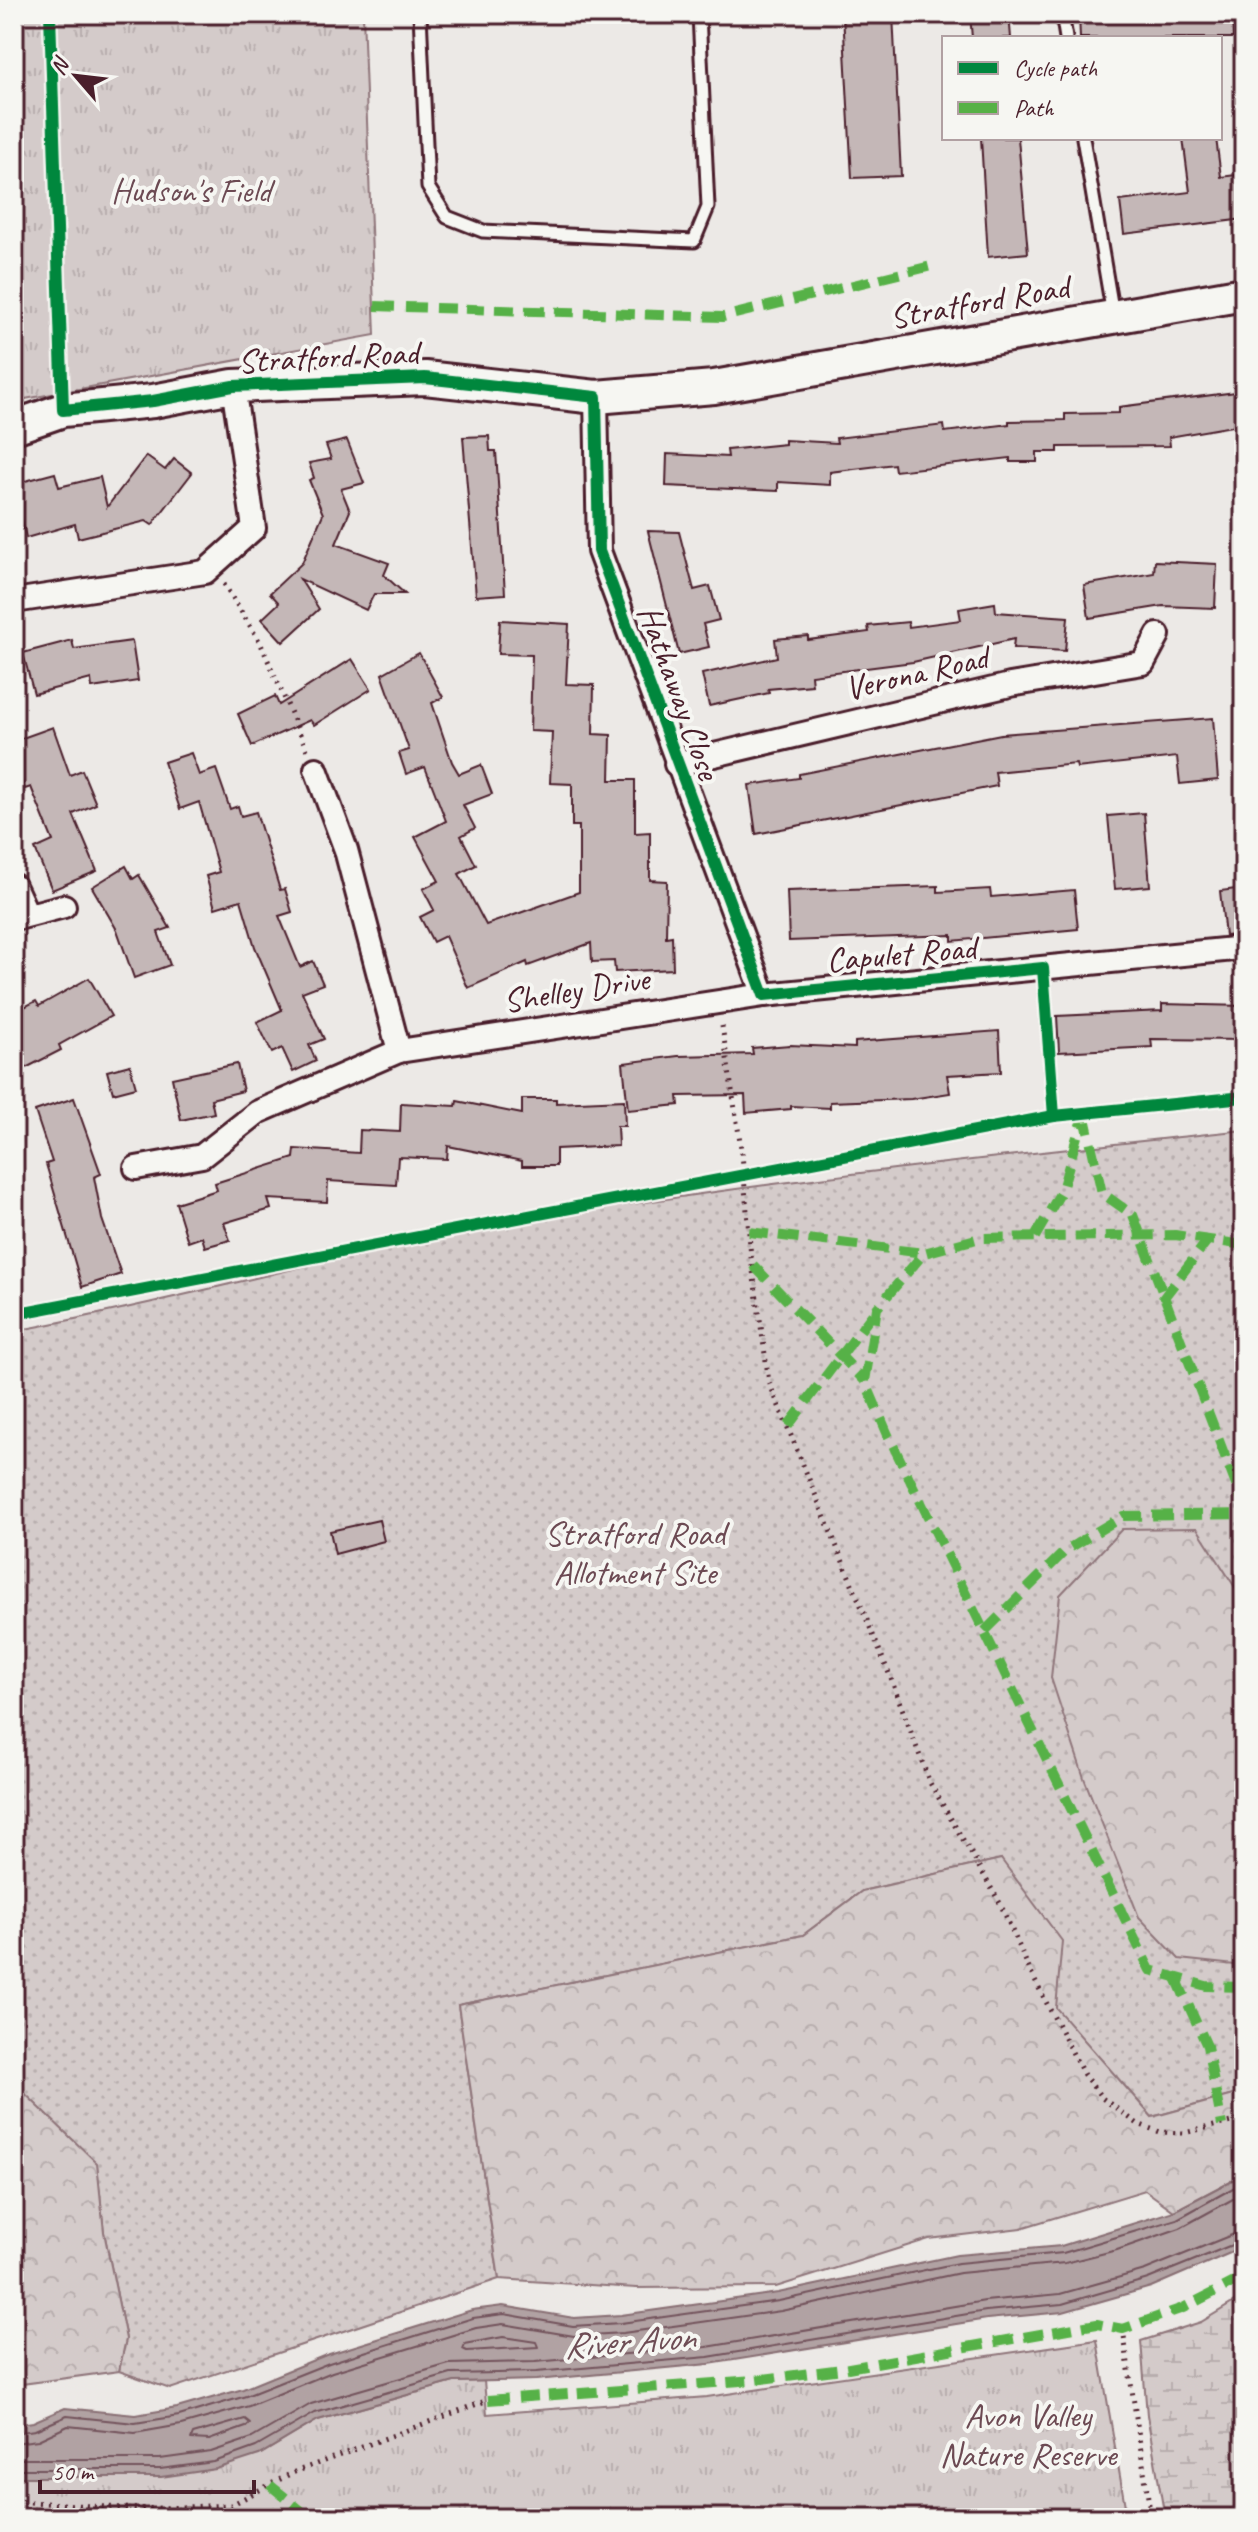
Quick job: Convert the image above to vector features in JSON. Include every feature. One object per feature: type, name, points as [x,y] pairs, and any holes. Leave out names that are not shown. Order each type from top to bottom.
[{"type":"street","name":"Stratford Road","points":[[14,427],[63,410],[153,401],[233,386],[425,378],[596,397],[714,387],[1244,294]]},
{"type":"street","points":[[14,601],[205,572],[254,528],[233,386]]},
{"type":"street","name":"Hathaway Close","points":[[596,397],[599,551],[764,995]]},
{"type":"street","name":"Verona Road","points":[[676,764],[1010,685],[1143,663],[1158,635]]},
{"type":"street","points":[[316,769],[346,850],[399,1051]]},
{"type":"street","points":[[14,886],[20,916],[64,906]]},
{"type":"street","name":"Capulet Road","points":[[764,995],[1244,948]]},
{"type":"street","name":"Shelley Drive","points":[[136,1168],[202,1156],[258,1112],[399,1051],[764,995]]},
{"type":"lane","points":[[420,14],[428,187],[447,217],[483,231],[694,241],[708,207],[699,14]]},
{"type":"lane","points":[[1062,14],[1066,36]]},
{"type":"lane","points":[[1083,140],[1113,315]]},
{"type":"path","points":[[213,565],[260,642],[316,769]]},
{"type":"path","points":[[718,1002],[744,1175],[751,1257],[769,1382],[890,1676],[930,1783],[1000,1903],[1031,1973],[1084,2075],[1102,2098],[1120,2113],[1160,2132],[1184,2133],[1244,2119]]},
{"type":"path","points":[[728,1178],[759,1172]]},
{"type":"path","points":[[1123,2329],[1151,2518]]},
{"type":"path","points":[[14,2501],[138,2509],[231,2505],[292,2473],[488,2400]]},
{"type":"green space","name":"Hudson's Field","points":[[14,14],[363,14],[375,335],[14,401]]},
{"type":"green space","name":"Stratford Road Allotment Site","points":[[1244,1130],[1244,2092],[1152,2117],[1055,2008],[1001,1859],[862,1891],[803,1935],[458,2005],[499,2279],[170,2389],[119,2371],[126,2339],[104,2232],[97,2164],[14,2083],[14,1331],[393,1247],[604,1209],[817,1178]]},
{"type":"green space","points":[[1197,1528],[1240,1595],[1244,1610],[1244,1966],[1179,1959],[1139,1917],[1084,1778],[1051,1678],[1060,1595],[1122,1529]]},
{"type":"green space","points":[[1001,1859],[1062,1941],[1056,2008],[1152,2117],[1244,2092],[1244,2174],[1174,2211],[1145,2190],[1021,2228],[929,2239],[776,2287],[636,2288],[499,2279],[458,2005],[803,1935],[862,1891]]},
{"type":"green space","points":[[14,2083],[97,2163],[104,2232],[126,2339],[119,2371],[14,2385]]},
{"type":"green space","points":[[1244,2296],[1244,2518],[1165,2518],[1147,2415],[1141,2341],[1201,2322]]},
{"type":"green space","name":"Avon Valley Nature Reserve","points":[[1097,2340],[1127,2518],[14,2518],[14,2477],[54,2477],[259,2455],[318,2420],[454,2382],[484,2381],[487,2414],[707,2397]]},
{"type":"water","name":"River Avon","points":[[1244,2174],[1244,2247],[1151,2287],[1063,2312],[987,2319],[709,2364],[536,2380],[454,2382],[318,2420],[259,2455],[216,2469],[161,2477],[14,2477],[14,2425],[33,2422],[65,2408],[135,2415],[177,2408],[243,2389],[326,2355],[472,2310],[503,2306],[574,2318],[621,2315],[778,2293],[957,2255],[1061,2246],[1174,2211]]},
{"type":"building","points":[[843,14],[893,14],[901,176],[852,178]]},
{"type":"building","points":[[970,14],[1009,14],[1011,36],[972,36]]},
{"type":"building","points":[[1079,14],[1232,14],[1233,38],[1080,36]]},
{"type":"building","points":[[981,140],[1018,140],[1028,253],[988,257]]},
{"type":"building","points":[[1183,140],[1216,140],[1221,177],[1244,174],[1244,219],[1124,234],[1120,201],[1190,192]]},
{"type":"building","points":[[1244,391],[1244,424],[1169,437],[1170,446],[1058,447],[1058,452],[1037,452],[1037,462],[1010,462],[1010,458],[895,471],[894,464],[830,472],[830,485],[778,482],[778,491],[666,486],[667,454],[728,457],[727,450],[785,444],[785,440],[837,443],[836,438],[944,425],[945,432],[1009,424],[1009,421],[1065,420],[1065,414],[1119,413],[1119,407]]},
{"type":"building","points":[[489,436],[490,451],[496,451],[505,594],[476,596],[463,437]]},
{"type":"building","points":[[347,440],[364,483],[341,489],[350,511],[336,544],[389,563],[384,575],[405,594],[374,594],[366,610],[300,579],[319,609],[283,642],[262,619],[279,603],[270,593],[302,563],[323,514],[309,480],[314,478],[309,463],[331,459],[326,445]]},
{"type":"building","points":[[146,456],[165,470],[174,459],[192,473],[152,525],[146,521],[78,538],[75,524],[26,538],[14,484],[55,473],[59,487],[100,477],[107,507]]},
{"type":"building","points":[[648,531],[679,532],[694,590],[710,586],[719,620],[703,624],[709,647],[679,654]]},
{"type":"building","points":[[1155,561],[1217,564],[1215,608],[1163,606],[1089,618],[1084,585],[1154,573]]},
{"type":"building","points":[[995,603],[996,612],[1068,617],[1065,651],[1013,648],[1014,639],[913,662],[811,675],[812,685],[768,689],[769,693],[709,706],[702,674],[777,657],[775,639],[808,636],[808,640],[869,632],[868,626],[908,622],[909,627],[961,620],[959,609]]},
{"type":"building","points":[[500,620],[569,624],[566,684],[594,685],[593,734],[611,735],[610,780],[635,780],[635,833],[650,832],[650,880],[667,881],[666,937],[672,936],[673,969],[615,972],[614,961],[592,962],[591,943],[528,966],[527,962],[468,988],[445,936],[433,942],[420,917],[434,910],[423,889],[439,881],[415,837],[446,821],[425,767],[406,774],[399,753],[409,750],[382,674],[419,653],[443,697],[432,703],[452,762],[459,774],[481,765],[492,794],[463,805],[475,828],[461,836],[476,865],[459,874],[486,925],[579,892],[579,826],[572,826],[572,784],[550,783],[552,732],[530,731],[532,655],[498,654]]},
{"type":"building","points":[[72,640],[74,649],[132,641],[138,681],[92,688],[91,679],[34,694],[23,653]]},
{"type":"building","points":[[352,659],[371,689],[314,725],[310,720],[252,746],[238,714],[275,696],[279,705]]},
{"type":"building","points":[[1213,718],[1218,780],[1180,784],[1177,757],[1077,768],[1076,764],[995,772],[997,786],[756,834],[749,785],[799,778],[799,774],[1001,734]]},
{"type":"building","points":[[53,727],[70,775],[82,770],[96,804],[73,814],[97,871],[52,890],[35,849],[53,841],[31,787],[25,789],[14,760],[14,741]]},
{"type":"building","points":[[191,753],[199,775],[216,769],[230,809],[238,806],[241,816],[256,812],[280,890],[285,889],[292,912],[279,916],[300,967],[313,961],[323,984],[302,992],[324,1039],[309,1045],[316,1061],[293,1072],[282,1048],[272,1053],[257,1022],[282,1010],[255,947],[241,900],[215,908],[206,876],[219,872],[199,802],[180,809],[164,762]]},
{"type":"building","points":[[1144,813],[1150,886],[1115,889],[1108,816]]},
{"type":"building","points":[[126,866],[133,879],[139,875],[170,928],[158,932],[170,965],[134,978],[117,930],[92,887]]},
{"type":"building","points":[[938,886],[938,892],[990,889],[991,897],[1074,890],[1078,929],[952,941],[952,935],[789,941],[787,891]]},
{"type":"building","points":[[1244,888],[1244,934],[1225,936],[1220,891]]},
{"type":"building","points":[[89,978],[111,1016],[59,1045],[61,1050],[14,1074],[14,1012],[36,1001],[39,1006]]},
{"type":"building","points":[[1162,1004],[1244,1006],[1244,1040],[1151,1039],[1152,1047],[1059,1052],[1057,1016],[1162,1011]]},
{"type":"building","points":[[999,1031],[1001,1072],[947,1075],[950,1093],[911,1099],[830,1102],[830,1108],[791,1106],[791,1109],[746,1113],[745,1095],[678,1096],[679,1105],[628,1110],[623,1063],[678,1056],[753,1054],[752,1048],[790,1045],[855,1048],[855,1042]]},
{"type":"building","points":[[237,1064],[243,1091],[211,1099],[214,1113],[181,1120],[172,1078]]},
{"type":"building","points":[[130,1065],[136,1087],[113,1093],[107,1071]]},
{"type":"building","points":[[74,1098],[101,1174],[94,1177],[102,1219],[121,1274],[82,1287],[46,1164],[52,1162],[35,1111]]},
{"type":"building","points":[[522,1099],[556,1099],[556,1103],[624,1100],[625,1126],[617,1126],[618,1146],[556,1149],[556,1166],[522,1166],[522,1161],[448,1146],[447,1159],[398,1157],[396,1185],[328,1181],[327,1202],[268,1199],[271,1209],[224,1223],[230,1240],[205,1247],[202,1237],[188,1242],[176,1203],[217,1190],[215,1183],[294,1158],[295,1149],[359,1153],[360,1130],[400,1132],[401,1103],[456,1106],[457,1101],[522,1114]]},
{"type":"building","points":[[379,1520],[384,1541],[335,1554],[330,1531]]},
{"type":"marked path","points":[[375,306],[723,317],[931,266]]},
{"type":"marked path","points":[[1084,1113],[1102,1193],[1133,1215],[1244,1506]]},
{"type":"marked path","points":[[1035,1237],[1062,1190],[1083,1115]]},
{"type":"marked path","points":[[749,1232],[924,1253]]},
{"type":"marked path","points":[[1244,1245],[1175,1235],[980,1238],[924,1253],[877,1308],[865,1381],[888,1435],[1150,1970],[1206,1986],[1244,1987]]},
{"type":"marked path","points":[[1162,1300],[1207,1241]]},
{"type":"marked path","points":[[753,1265],[865,1381]]},
{"type":"marked path","points":[[788,1426],[875,1311]]},
{"type":"marked path","points":[[985,1631],[1066,1550],[1123,1516],[1244,1514]]},
{"type":"marked path","points":[[1176,1978],[1207,2046],[1222,2125]]},
{"type":"marked path","points":[[488,2400],[754,2380],[843,2369],[1097,2324],[1123,2329],[1183,2308],[1244,2277]]},
{"type":"marked path","points":[[270,2485],[310,2518]]},
{"type":"cycle path","points":[[50,14],[63,410],[153,401],[233,386],[425,378],[596,397],[599,551],[764,995],[1043,968],[1054,1116]]},
{"type":"cycle path","points":[[14,1314],[1054,1116],[1244,1097]]}]
